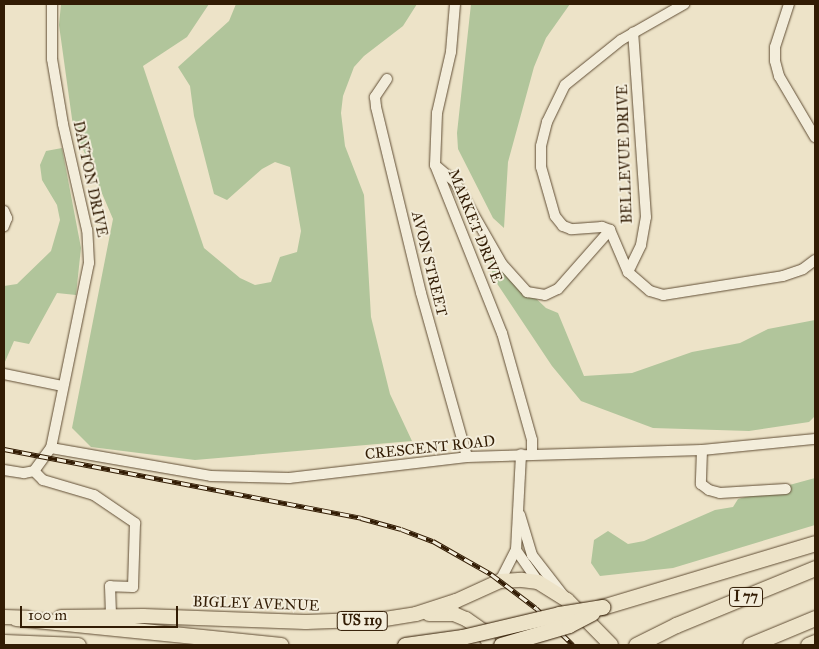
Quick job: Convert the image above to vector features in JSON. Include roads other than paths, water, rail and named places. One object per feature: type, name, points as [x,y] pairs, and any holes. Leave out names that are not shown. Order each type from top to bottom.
[{"type":"highway","points":[[404,645],[462,637],[559,614],[602,607],[815,543]]},
{"type":"highway","name":"I 77","points":[[636,645],[676,625],[815,568]]},
{"type":"highway","points":[[501,645],[569,625],[602,607]]},
{"type":"highway","points":[[10,617],[218,640],[281,645]]},
{"type":"highway","points":[[750,645],[815,618]]},
{"type":"highway","points":[[4,642],[78,645]]},
{"type":"highway","points":[[808,645],[815,642]]},
{"type":"main road","name":"BIGLEY AVENUE","points":[[10,617],[111,616],[306,622],[385,619],[416,614],[500,581],[538,582]]},
{"type":"main road","points":[[538,582],[567,600],[611,645]]},
{"type":"main road","points":[[416,614],[454,614],[466,619],[483,631],[490,645]]},
{"type":"street","name":"DAYTON DRIVE","points":[[34,471],[51,448],[62,386],[89,263],[89,248],[52,59],[52,4]]},
{"type":"street","name":"MARKET DRIVE","points":[[455,4],[451,52],[436,113],[435,165],[502,333],[532,440],[527,454],[520,514]]},
{"type":"street","points":[[684,4],[633,32],[565,85],[547,122],[541,146],[541,167],[548,196],[563,226],[571,229],[602,227],[610,230],[628,272],[650,291],[664,295],[783,276],[803,269],[815,260]]},
{"type":"street","points":[[790,4],[776,47],[775,61],[779,76],[815,137]]},
{"type":"street","name":"BELLEVUE DRIVE","points":[[628,272],[640,244],[646,217],[633,32]]},
{"type":"street","name":"AVON STREET","points":[[387,79],[376,97],[376,107],[418,283],[467,457]]},
{"type":"street","points":[[435,165],[455,182],[502,264],[527,292],[545,294],[558,289],[610,230]]},
{"type":"street","points":[[4,211],[7,218],[4,226]]},
{"type":"street","points":[[4,374],[62,386]]},
{"type":"street","name":"CRESCENT ROAD","points":[[51,448],[210,476],[245,478],[325,476],[467,457],[702,450],[815,439]]},
{"type":"street","points":[[702,450],[701,484],[709,490],[720,493],[786,489]]},
{"type":"street","points":[[4,470],[24,473],[34,471],[43,480],[94,495],[135,523],[133,587],[110,586],[111,616]]},
{"type":"street","points":[[500,581],[516,550],[520,514]]},
{"type":"street","points":[[520,514],[532,555],[567,600]]},
{"type":"street","points":[[516,550],[538,582]]},
{"type":"railway","points":[[4,449],[361,518],[401,529],[433,541],[491,574],[536,608],[573,645]]}]
